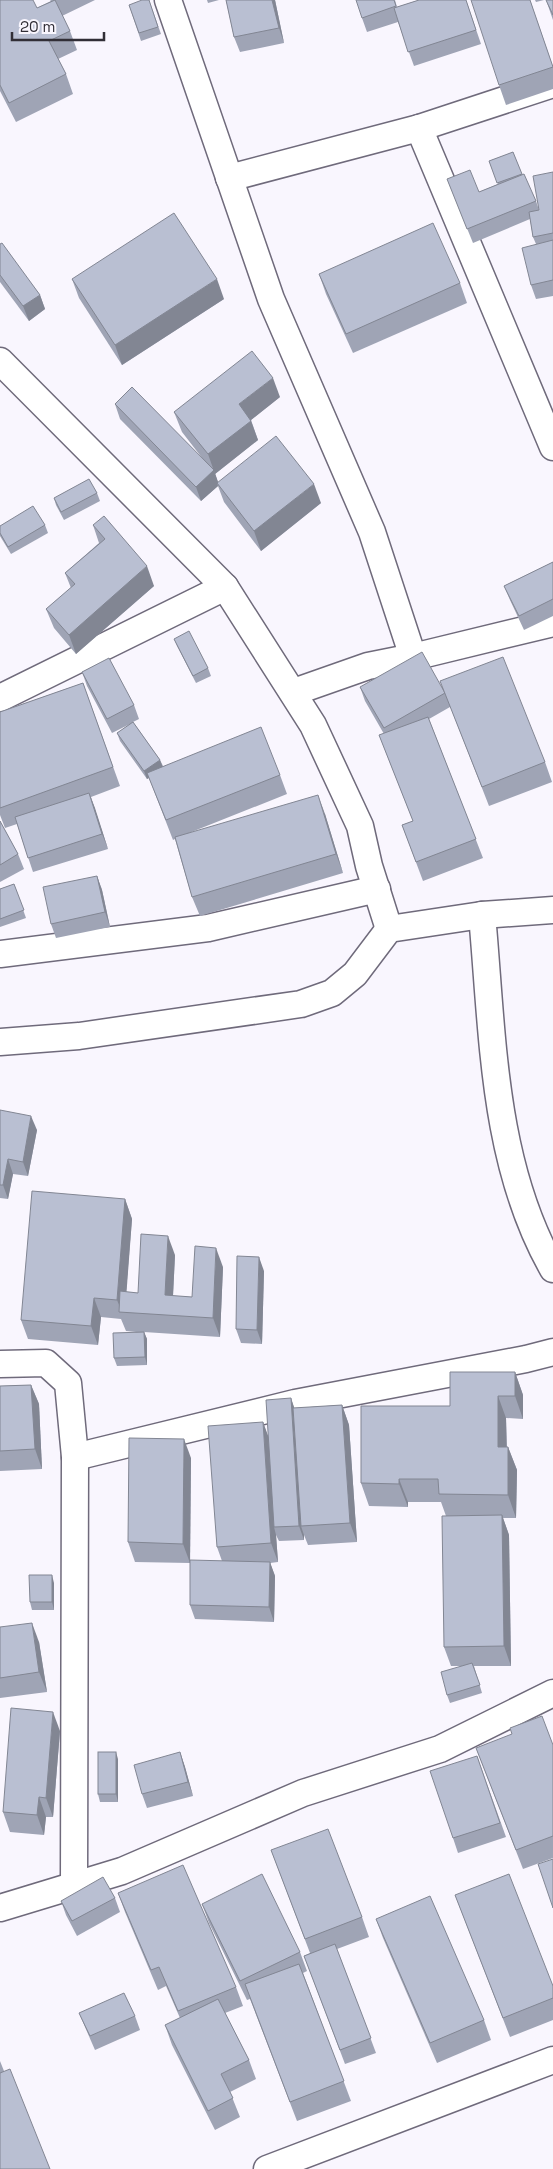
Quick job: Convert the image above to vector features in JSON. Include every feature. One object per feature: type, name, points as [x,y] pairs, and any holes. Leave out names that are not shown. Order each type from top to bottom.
[{"type":"street","points":[[168,0],[271,298],[293,354],[372,532],[412,658]]},
{"type":"street","points":[[229,178],[419,128],[553,84]]},
{"type":"street","points":[[419,128],[553,448]]},
{"type":"street","points":[[0,361],[225,587],[294,692],[313,725],[360,826],[389,930]]},
{"type":"street","points":[[0,698],[225,587]]},
{"type":"street","points":[[294,692],[368,666],[412,658],[553,623]]},
{"type":"street","points":[[0,954],[208,928],[377,889]]},
{"type":"street","points":[[0,1042],[79,1036],[301,1004],[332,993],[356,974],[389,930],[482,915],[553,910]]},
{"type":"street","points":[[482,915],[492,1034],[505,1136],[519,1195],[542,1250],[553,1269]]},
{"type":"street","points":[[75,1457],[295,1403],[526,1359],[553,1352]]},
{"type":"street","points":[[0,1364],[46,1363],[68,1384],[75,1457],[74,1885]]},
{"type":"street","points":[[0,1908],[122,1871],[303,1793],[440,1749],[553,1693]]},
{"type":"street","points":[[267,2169],[553,2060]]},
{"type":"building","points":[[0,0],[33,0],[37,8],[55,0],[70,31],[49,41],[66,74],[9,103],[0,85]]},
{"type":"building","points":[[142,0],[149,0],[158,27],[139,33],[129,5]]},
{"type":"building","points":[[226,0],[272,0],[279,28],[234,37]]},
{"type":"building","points":[[356,0],[394,0],[396,6],[362,18]]},
{"type":"building","points":[[419,0],[466,0],[476,30],[408,52],[394,8]]},
{"type":"building","points":[[471,0],[530,0],[553,67],[499,85]]},
{"type":"building","points":[[546,0],[553,0],[553,15]]},
{"type":"building","points":[[513,152],[522,174],[497,183],[489,161]]},
{"type":"building","points":[[470,170],[479,192],[524,174],[536,201],[467,229],[447,179]]},
{"type":"building","points":[[553,172],[553,233],[533,237],[529,212],[539,210],[533,176]]},
{"type":"building","points":[[174,213],[217,279],[115,345],[72,279]]},
{"type":"building","points":[[433,223],[460,283],[346,334],[319,274]]},
{"type":"building","points":[[553,240],[553,280],[531,285],[522,248]]},
{"type":"building","points":[[2,243],[40,295],[23,306],[0,275],[0,244]]},
{"type":"building","points":[[252,351],[273,378],[239,404],[251,421],[208,454],[174,412]]},
{"type":"building","points":[[132,387],[214,470],[196,487],[115,404]]},
{"type":"building","points":[[276,436],[314,484],[254,531],[217,483]]},
{"type":"building","points":[[89,479],[97,493],[61,512],[54,498]]},
{"type":"building","points":[[33,506],[45,525],[8,547],[0,533],[0,526]]},
{"type":"building","points":[[104,516],[147,566],[69,635],[46,609],[75,584],[65,573],[105,539],[93,525]]},
{"type":"building","points":[[553,562],[553,599],[519,616],[504,586]]},
{"type":"building","points":[[189,631],[208,668],[193,676],[174,639]]},
{"type":"building","points":[[422,652],[445,693],[384,728],[360,687]]},
{"type":"building","points":[[503,657],[545,762],[482,787],[440,681]]},
{"type":"building","points":[[109,658],[134,705],[107,719],[82,672]]},
{"type":"building","points":[[83,683],[113,767],[0,808],[0,712]]},
{"type":"building","points":[[428,717],[476,839],[416,862],[402,825],[413,821],[379,735]]},
{"type":"building","points":[[133,722],[160,760],[144,771],[117,733]]},
{"type":"building","points":[[261,727],[280,775],[166,820],[147,773]]},
{"type":"building","points":[[89,793],[102,834],[28,858],[15,817]]},
{"type":"building","points":[[318,795],[336,854],[192,897],[175,837]]},
{"type":"building","points":[[0,821],[18,854],[0,865]]},
{"type":"building","points":[[97,876],[105,912],[51,924],[43,887]]},
{"type":"building","points":[[14,884],[24,910],[0,919],[0,889]]},
{"type":"building","points":[[0,1110],[31,1116],[23,1162],[8,1159],[3,1185],[0,1185]]},
{"type":"building","points":[[32,1191],[125,1199],[117,1300],[94,1298],[91,1326],[21,1320]]},
{"type":"building","points":[[141,1234],[168,1236],[165,1295],[192,1297],[195,1246],[216,1248],[213,1318],[119,1312],[120,1291],[138,1293]]},
{"type":"building","points":[[237,1256],[259,1257],[257,1330],[236,1329]]},
{"type":"building","points":[[144,1332],[145,1357],[114,1358],[113,1333]]},
{"type":"building","points":[[450,1372],[515,1372],[515,1396],[498,1396],[498,1447],[508,1447],[508,1495],[439,1494],[438,1479],[399,1479],[399,1484],[361,1483],[361,1406],[450,1406]]},
{"type":"building","points":[[31,1385],[35,1449],[0,1451],[0,1386]]},
{"type":"building","points":[[291,1398],[299,1526],[274,1527],[266,1400]]},
{"type":"building","points":[[342,1405],[350,1523],[301,1526],[293,1408]]},
{"type":"building","points":[[263,1422],[271,1543],[217,1547],[208,1426]]},
{"type":"building","points":[[129,1438],[184,1439],[183,1544],[128,1542]]},
{"type":"building","points":[[502,1515],[504,1646],[444,1647],[442,1516]]},
{"type":"building","points":[[190,1560],[270,1562],[269,1607],[190,1605]]},
{"type":"building","points":[[29,1575],[52,1575],[52,1602],[30,1602]]},
{"type":"building","points":[[32,1623],[39,1672],[0,1678],[0,1627]]},
{"type":"building","points":[[472,1663],[480,1685],[447,1695],[441,1672]]},
{"type":"building","points":[[11,1708],[53,1712],[46,1798],[39,1797],[37,1815],[3,1812]]},
{"type":"building","points":[[542,1716],[553,1745],[553,1836],[516,1850],[476,1748],[512,1734],[510,1728]]},
{"type":"building","points":[[98,1752],[116,1752],[116,1794],[98,1794]]},
{"type":"building","points":[[180,1752],[188,1782],[142,1794],[134,1765]]},
{"type":"building","points":[[477,1756],[500,1823],[453,1838],[430,1771]]},
{"type":"building","points":[[328,1829],[362,1917],[305,1939],[271,1850]]},
{"type":"building","points":[[553,1859],[553,1908],[538,1864]]},
{"type":"building","points":[[183,1865],[236,1987],[178,2011],[159,1967],[151,1970],[118,1893]]},
{"type":"building","points":[[262,1874],[300,1952],[240,1981],[202,1904]]},
{"type":"building","points":[[509,1874],[553,1986],[553,1998],[503,2018],[455,1895]]},
{"type":"building","points":[[103,1877],[115,1898],[72,1921],[61,1901]]},
{"type":"building","points":[[430,1896],[484,2020],[430,2043],[376,1919]]},
{"type":"building","points":[[335,1944],[371,2038],[340,2050],[304,1956]]},
{"type":"building","points":[[299,1964],[344,2081],[290,2102],[245,1984]]},
{"type":"building","points":[[124,1993],[135,2016],[90,2036],[79,2013]]},
{"type":"building","points":[[218,1999],[249,2060],[221,2074],[233,2098],[208,2111],[165,2025]]},
{"type":"building","points":[[10,2069],[50,2169],[0,2169],[0,2073]]}]
